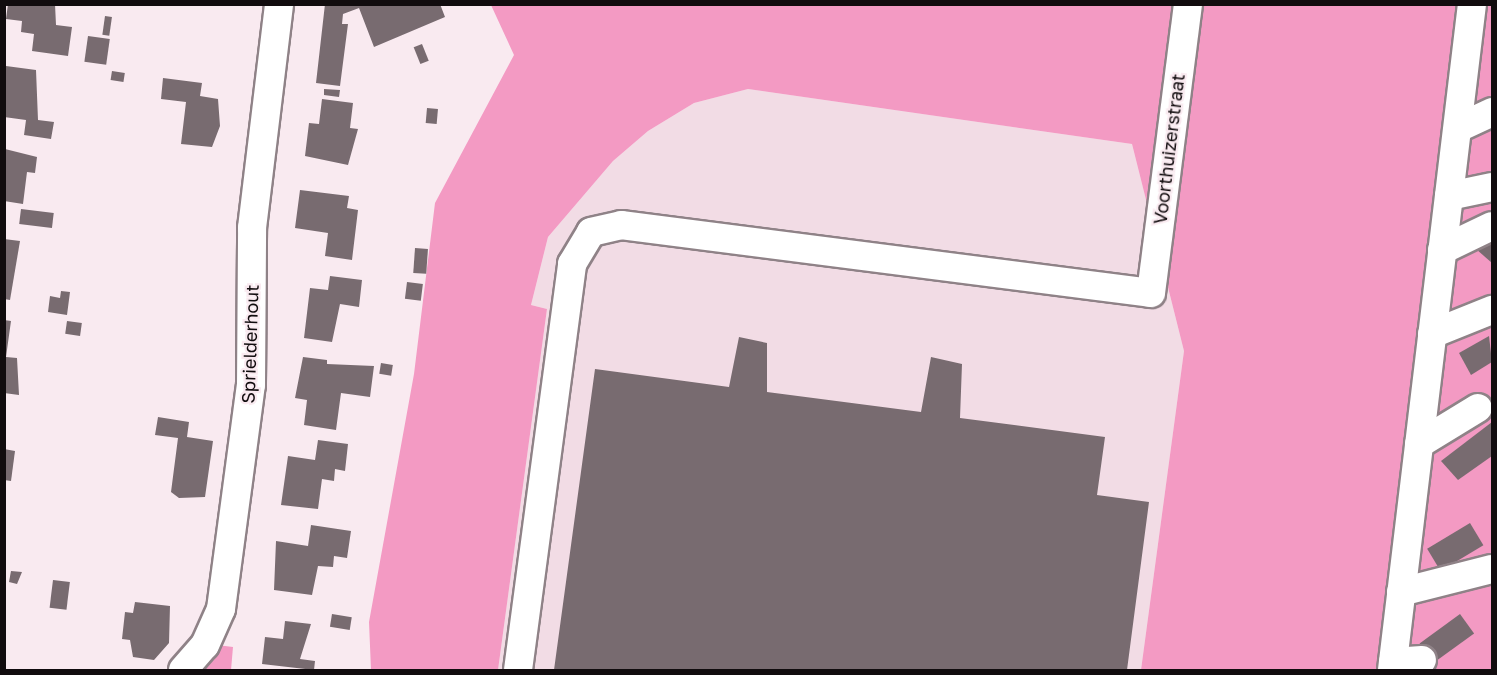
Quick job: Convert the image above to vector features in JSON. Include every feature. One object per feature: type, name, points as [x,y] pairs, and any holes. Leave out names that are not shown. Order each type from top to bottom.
[{"type":"street","name":"Sprielderhout","points":[[183,670],[205,645],[221,609],[251,385],[252,228],[279,4]]},
{"type":"street","name":"Voorthuizerstraat","points":[[518,670],[572,264],[591,232],[621,225],[1151,292],[1188,4]]},
{"type":"street","points":[[1422,660],[1392,666],[1401,592],[1415,556],[1419,444],[1472,4]]},
{"type":"street","points":[[1458,128],[1492,112]]},
{"type":"street","points":[[1449,195],[1492,187]]},
{"type":"street","points":[[1442,250],[1492,225]]},
{"type":"street","points":[[1432,334],[1492,310]]},
{"type":"street","points":[[1419,444],[1478,408]]},
{"type":"street","points":[[1401,592],[1492,569]]},
{"type":"shaded area","points":[[491,5],[1492,5],[1492,670],[1141,670],[1184,351],[1132,144],[748,89],[694,103],[648,131],[613,161],[548,237],[531,305],[547,309],[498,670],[371,670],[369,622],[414,374],[435,203],[514,55]]},
{"type":"shaded area","points":[[748,89],[1132,144],[1184,351],[1141,670],[498,670],[547,309],[531,305],[548,237],[613,161],[648,131],[694,103]]},
{"type":"shaded area","points":[[217,645],[233,647],[231,670],[198,670]]},
{"type":"building","points":[[8,4],[55,4],[56,25],[72,27],[68,56],[32,51],[34,34],[21,32],[22,21],[6,19]]},
{"type":"building","points":[[325,4],[440,4],[445,17],[374,47],[359,8],[343,14],[342,24],[348,24],[340,86],[316,83]]},
{"type":"building","points":[[105,16],[112,17],[109,36],[102,35]]},
{"type":"building","points":[[88,36],[110,39],[106,65],[84,62]]},
{"type":"building","points":[[422,44],[429,61],[420,64],[414,47]]},
{"type":"building","points":[[6,66],[36,70],[38,120],[54,122],[51,139],[24,135],[26,120],[4,117]]},
{"type":"building","points":[[112,71],[125,73],[123,82],[111,80]]},
{"type":"building","points":[[163,78],[202,83],[200,96],[218,99],[220,126],[212,147],[181,144],[186,102],[161,99]]},
{"type":"building","points":[[324,89],[340,90],[339,97],[324,95]]},
{"type":"building","points":[[322,99],[353,103],[350,128],[358,129],[348,165],[305,156],[309,123],[319,124]]},
{"type":"building","points":[[427,108],[438,109],[437,124],[426,123]]},
{"type":"building","points":[[5,149],[37,157],[35,173],[27,172],[23,204],[4,201]]},
{"type":"building","points":[[300,190],[349,196],[347,208],[358,210],[352,260],[325,256],[328,233],[295,228]]},
{"type":"building","points":[[21,209],[54,213],[52,228],[19,224]]},
{"type":"building","points":[[1492,231],[1492,263],[1476,249]]},
{"type":"building","points":[[4,239],[20,241],[10,300],[4,299]]},
{"type":"building","points":[[415,248],[428,249],[426,274],[413,273]]},
{"type":"building","points":[[330,276],[362,280],[359,307],[340,304],[332,342],[304,338],[310,288],[328,290]]},
{"type":"building","points":[[407,282],[423,284],[421,301],[405,299]]},
{"type":"building","points":[[61,291],[70,292],[67,315],[48,312],[50,296],[60,298]]},
{"type":"building","points":[[4,320],[11,321],[6,357],[17,358],[19,395],[4,393]]},
{"type":"building","points":[[67,321],[82,323],[80,336],[65,334]]},
{"type":"building","points":[[1489,336],[1492,362],[1471,375],[1459,353]]},
{"type":"building","points":[[739,337],[767,343],[767,392],[921,412],[931,357],[962,364],[960,418],[1105,437],[1097,495],[1149,502],[1127,670],[554,670],[595,369],[729,387]]},
{"type":"building","points":[[303,357],[327,360],[327,364],[374,366],[370,397],[341,393],[336,430],[304,425],[307,400],[295,398]]},
{"type":"building","points":[[381,363],[393,365],[391,376],[379,374]]},
{"type":"building","points":[[158,417],[189,422],[187,437],[213,441],[205,497],[179,498],[171,492],[178,438],[155,435]]},
{"type":"building","points":[[1492,422],[1492,456],[1458,480],[1441,461]]},
{"type":"building","points":[[318,440],[348,444],[345,471],[335,469],[334,481],[322,479],[318,509],[281,505],[288,456],[315,460]]},
{"type":"building","points":[[4,449],[15,451],[11,481],[4,480]]},
{"type":"building","points":[[1470,523],[1483,545],[1441,571],[1427,549]]},
{"type":"building","points":[[311,525],[351,531],[347,558],[334,556],[333,567],[318,566],[312,595],[274,590],[276,541],[308,546]]},
{"type":"building","points":[[11,571],[22,572],[17,584],[9,582]]},
{"type":"building","points":[[53,580],[70,582],[66,610],[50,608]]},
{"type":"building","points":[[135,602],[170,606],[169,643],[154,660],[133,657],[130,640],[122,639],[125,612],[133,613]]},
{"type":"building","points":[[332,614],[352,617],[350,630],[330,627]]},
{"type":"building","points":[[1460,614],[1474,633],[1434,663],[1420,643]]},
{"type":"building","points":[[285,621],[311,624],[300,659],[315,661],[314,670],[262,664],[265,637],[283,639]]}]
